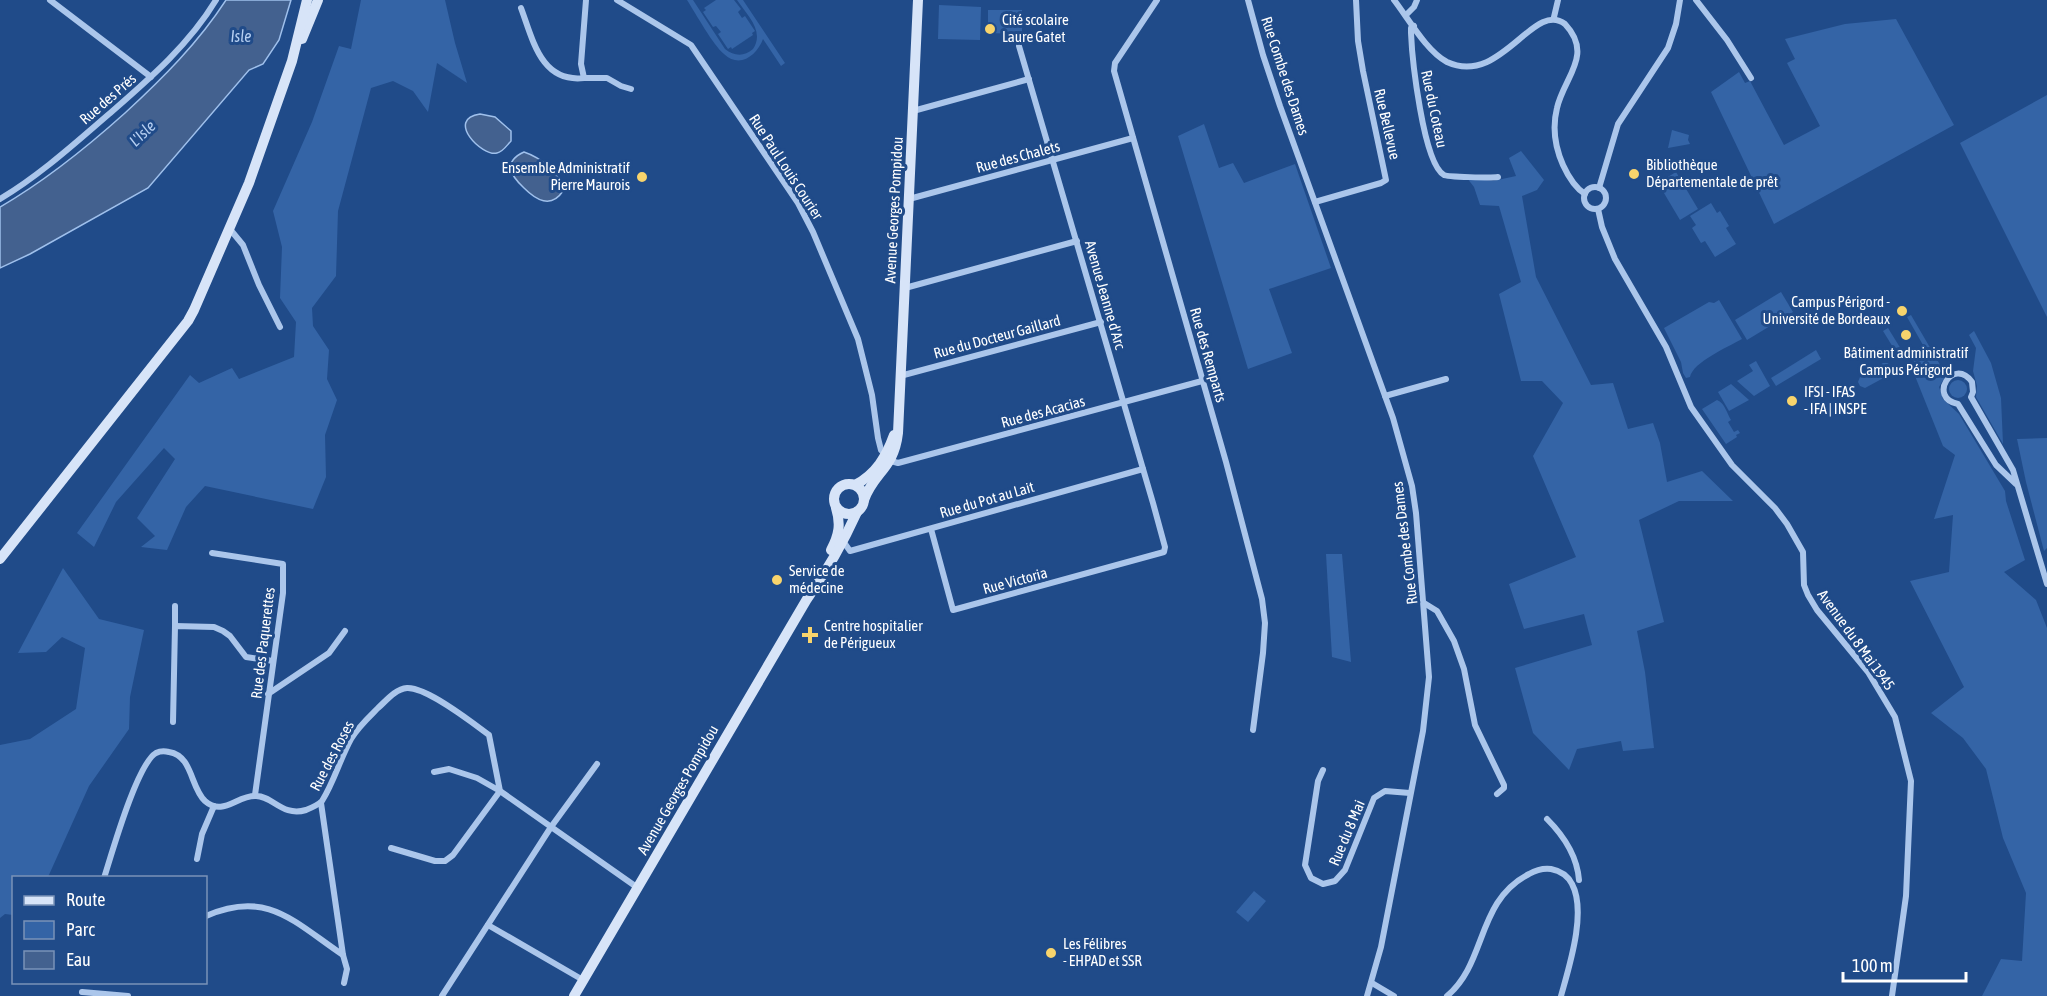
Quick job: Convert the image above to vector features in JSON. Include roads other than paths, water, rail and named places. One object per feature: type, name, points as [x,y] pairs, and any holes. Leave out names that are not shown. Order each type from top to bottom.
[{"type":"main road","points":[[292,61],[307,0]]},
{"type":"main road","points":[[0,560],[188,321],[249,183],[292,61],[318,0]]},
{"type":"main road","name":"Avenue Georges Pompidou","points":[[864,501],[871,486],[897,447],[918,0]]},
{"type":"main road","name":"Avenue Georges Pompidou","points":[[855,485],[888,459]]},
{"type":"main road","points":[[844,485],[855,485],[863,492],[864,501],[857,512],[844,514],[836,508],[834,495],[837,489],[844,485]]},
{"type":"main road","name":"Avenue Georges Pompidou","points":[[807,599],[816,575],[832,549],[839,531],[836,508]]},
{"type":"main road","name":"Avenue Georges Pompidou","points":[[573,996],[807,599],[823,577],[857,512]]},
{"type":"street","points":[[50,0],[151,77]]},
{"type":"street","name":"Rue des Prés","points":[[0,199],[23,185],[67,150],[151,77],[202,22],[216,0]]},
{"type":"street","points":[[584,78],[581,64],[585,0]]},
{"type":"street","name":"Rue Paul Louis Courier","points":[[617,0],[691,45],[798,203],[858,339],[872,395],[878,438],[888,459]]},
{"type":"street","name":"Rue des Remparts","points":[[1157,0],[1115,63],[1114,70],[1226,462],[1264,613],[1263,653],[1253,730]]},
{"type":"street","name":"Rue Combe des Dames","points":[[1248,0],[1263,55],[1385,396],[1412,486],[1429,677],[1423,731],[1381,947],[1366,996]]},
{"type":"street","name":"Rue Bellevue","points":[[1316,202],[1386,180],[1363,71],[1358,41],[1356,0]]},
{"type":"street","points":[[1394,0],[1438,56],[1458,65],[1469,66],[1490,61],[1533,23],[1542,18],[1554,17],[1565,24],[1577,48],[1575,67],[1556,109],[1555,144],[1570,178],[1585,194]]},
{"type":"street","points":[[1406,15],[1417,0]]},
{"type":"street","points":[[1554,17],[1558,0]]},
{"type":"street","points":[[1599,188],[1618,124],[1668,48],[1676,24],[1680,0]]},
{"type":"street","points":[[1696,0],[1727,40],[1751,78]]},
{"type":"street","points":[[521,8],[537,49],[551,70],[566,78],[607,78],[631,89]]},
{"type":"street","name":"Rue du Coteau","points":[[1414,26],[1411,28],[1411,33],[1417,99],[1433,158],[1440,172],[1451,177],[1467,175],[1498,177]]},
{"type":"street","name":"Avenue Jeanne d'Arc","points":[[1019,46],[1124,402],[1164,552]]},
{"type":"street","points":[[913,111],[1029,79]]},
{"type":"street","name":"Rue des Chalets","points":[[909,199],[1133,138]]},
{"type":"street","points":[[1599,188],[1604,192],[1603,205],[1598,209],[1588,207],[1584,201],[1585,194],[1589,189],[1599,188]]},
{"type":"street","name":"Avenue du 8 Mai 1945","points":[[1598,209],[1605,234],[1616,259],[1666,347],[1691,407],[1732,465],[1787,524],[1803,552],[1804,585],[1808,595],[1817,610],[1868,672],[1895,717],[1911,781],[1906,896],[1892,996]]},
{"type":"street","points":[[229,228],[243,245],[259,285],[280,327]]},
{"type":"street","points":[[905,288],[1077,241]]},
{"type":"street","name":"Rue du Docteur Gaillard","points":[[900,376],[1101,322]]},
{"type":"street","points":[[2016,484],[1996,465],[1958,404],[1946,397],[1943,388],[1950,376],[1959,374],[1969,378],[1972,382],[1971,397],[2013,470],[2047,584]]},
{"type":"street","points":[[1385,396],[1446,380]]},
{"type":"street","name":"Rue des Acacias","points":[[888,459],[898,463],[1202,381]]},
{"type":"street","name":"Rue du Pot au Lait","points":[[843,541],[850,551],[1143,469]]},
{"type":"street","name":"Rue Victoria","points":[[931,529],[953,610],[1164,552]]},
{"type":"street","name":"Rue des Paquerettes","points":[[212,553],[283,564],[283,593],[255,795]]},
{"type":"street","points":[[1424,603],[1437,611],[1460,657],[1475,725],[1504,786],[1497,794]]},
{"type":"street","points":[[173,722],[175,606]]},
{"type":"street","points":[[174,626],[214,627],[230,636],[246,657],[273,661]]},
{"type":"street","points":[[268,694],[329,653],[345,631]]},
{"type":"street","name":"Rue des Roses","points":[[255,795],[291,811],[307,810],[321,803],[351,739],[361,724],[396,692],[407,688],[421,690],[489,735],[500,791]]},
{"type":"street","points":[[105,876],[141,771],[155,753],[169,752],[182,758],[189,768],[199,794],[206,802],[214,806],[227,806],[255,795]]},
{"type":"street","points":[[442,996],[551,827],[597,764]]},
{"type":"street","points":[[434,772],[449,769],[477,778],[500,791],[638,888]]},
{"type":"street","name":"Rue du 8 Mai","points":[[1323,770],[1318,781],[1305,865],[1311,878],[1323,884],[1335,881],[1345,870],[1374,798],[1385,791],[1410,793]]},
{"type":"street","points":[[391,848],[435,861],[445,861],[453,855],[500,791]]},
{"type":"street","points":[[321,803],[347,969],[344,983]]},
{"type":"street","points":[[198,859],[202,834],[214,806]]},
{"type":"street","points":[[1547,819],[1561,833],[1571,850],[1579,872],[1579,880]]},
{"type":"street","points":[[1447,996],[1465,974],[1492,910],[1502,895],[1523,877],[1545,868],[1565,874],[1575,891],[1577,913],[1575,934],[1561,996]]},
{"type":"street","points":[[207,916],[240,905],[261,907],[289,919],[343,955]]},
{"type":"street","points":[[488,925],[583,980]]},
{"type":"street","points":[[1372,982],[1394,996]]},
{"type":"street","points":[[82,994],[128,996]]},
{"type":"water","points":[[226,0],[291,0],[279,40],[263,64],[249,70],[148,188],[30,254],[0,268],[0,207],[65,163],[125,113],[179,60]]},
{"type":"water","points":[[480,114],[495,117],[511,131],[511,141],[503,150],[491,153],[476,144],[470,137],[466,130],[466,123],[470,117]]},
{"type":"water","points":[[524,152],[543,162],[559,178],[563,191],[554,200],[538,199],[515,179],[511,165],[517,156]]},
{"type":"place","name":"Cité scolaire Laure Gatet","points":[[990,29]]},
{"type":"place","name":"Bibliothèque Départementale de prêt","points":[[1634,174]]},
{"type":"place","name":"Ensemble Administratif Pierre Maurois","points":[[642,177]]},
{"type":"place","name":"Campus Périgord - Université de Bordeaux","points":[[1902,311]]},
{"type":"place","name":"Bâtiment administratif Campus Périgord","points":[[1906,335]]},
{"type":"place","name":"IFSI - IFAS - IFA | INSPE","points":[[1792,401]]},
{"type":"place","name":"Service de médecine","points":[[777,580]]},
{"type":"place","name":"Centre hospitalier de Périgueux","points":[[810,635]]},
{"type":"place","name":"Les Félibres - EHPAD et SSR","points":[[1051,953]]},
{"type":"water label","name":"Isle","points":[[241,36]]},
{"type":"water label","name":"L'Isle","points":[[142,133]]}]
